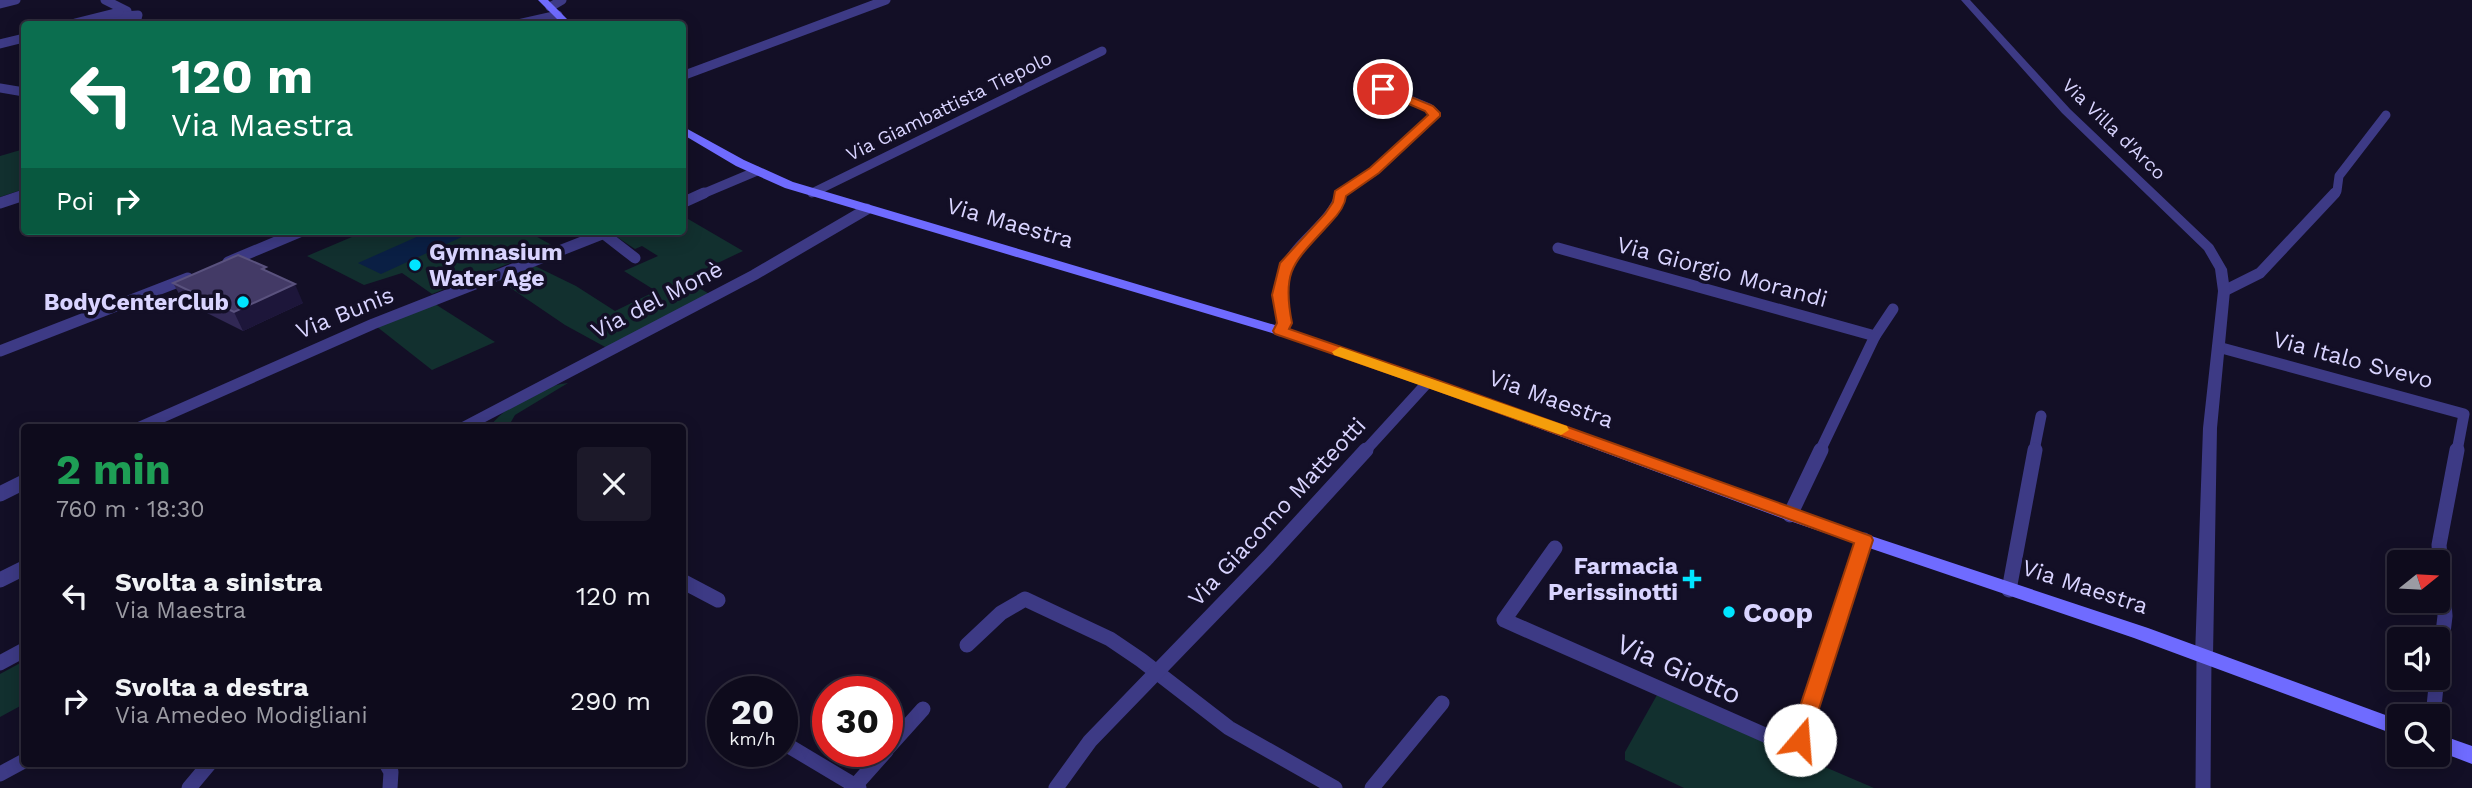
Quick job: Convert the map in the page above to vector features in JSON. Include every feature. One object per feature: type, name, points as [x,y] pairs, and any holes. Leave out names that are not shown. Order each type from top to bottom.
[{"type":"main road","points":[[550,7],[565,21]]},
{"type":"main road","name":"Via Maestra","points":[[686,132],[757,171],[812,193],[1280,331],[1428,382],[1790,515],[2204,656],[2387,724]]},
{"type":"main road","points":[[2450,747],[2472,755]]},
{"type":"street","points":[[0,4],[16,0]]},
{"type":"street","points":[[84,21],[127,12],[105,0]]},
{"type":"street","points":[[524,21],[562,0]]},
{"type":"street","points":[[686,75],[886,0]]},
{"type":"street","name":"Via Villa d'Arco","points":[[1965,0],[2066,111],[2209,248],[2221,269],[2224,291],[2210,428],[2204,656]]},
{"type":"street","points":[[0,44],[21,39]]},
{"type":"street","name":"Via Giambattista Tiepolo","points":[[812,193],[1101,51]]},
{"type":"street","points":[[0,88],[21,92]]},
{"type":"street","points":[[1280,331],[1285,323],[1279,295],[1287,263],[1329,216],[1339,202],[1340,194],[1375,171],[1434,116],[1429,108],[1383,89]]},
{"type":"street","points":[[2224,291],[2260,273],[2337,191],[2339,176],[2386,115]]},
{"type":"street","points":[[686,201],[757,171]]},
{"type":"street","points":[[0,203],[21,196]]},
{"type":"street","name":"Via del Monè","points":[[469,424],[754,275],[867,209]]},
{"type":"street","points":[[216,267],[292,235]]},
{"type":"street","name":"Via Bunis","points":[[146,424],[260,371],[599,235]]},
{"type":"street","points":[[610,235],[635,258]]},
{"type":"street","name":"Via Giorgio Morandi","points":[[1558,248],[1875,336]]},
{"type":"street","points":[[0,351],[204,272]]},
{"type":"street","points":[[1790,515],[1875,336],[1893,309]]},
{"type":"street","name":"Via Italo Svevo","points":[[2218,347],[2464,414],[2439,545],[2444,627]]},
{"type":"street","name":"Via Giacomo Matteotti","points":[[1056,788],[1090,741],[1268,557],[1428,382]]},
{"type":"street","points":[[2009,590],[2041,416]]},
{"type":"street","points":[[0,495],[21,484]]},
{"type":"street","name":"Via Giotto","points":[[1555,548],[1504,620],[1783,743],[1800,740],[1864,540]]},
{"type":"street","points":[[0,580],[21,570]]},
{"type":"street","points":[[686,582],[718,600]]},
{"type":"street","points":[[967,645],[1002,613],[1025,599],[1061,613],[1156,670],[1214,718],[1268,752],[1335,788]]},
{"type":"street","points":[[0,663],[21,652]]},
{"type":"street","points":[[2203,788],[2204,656]]},
{"type":"street","points":[[1373,788],[1442,703]]},
{"type":"street","points":[[903,732],[923,709]]},
{"type":"street","points":[[798,752],[856,787],[873,767]]},
{"type":"street","points":[[0,774],[21,763]]},
{"type":"street","points":[[189,788],[207,767]]},
{"type":"street","points":[[388,767],[391,772],[390,788]]},
{"type":"green space","points":[[21,150],[21,190],[0,197],[0,156]]},
{"type":"green space","points":[[686,218],[743,251],[684,279],[711,295],[607,348],[565,325],[499,280],[535,266],[576,286],[615,311],[656,291],[624,271],[658,256],[642,246],[635,249],[617,237],[686,235]]},
{"type":"green space","name":"Gymnasium Water Age","points":[[357,235],[532,235],[553,246],[432,294],[402,273],[364,285],[307,256]]},
{"type":"green space","points":[[435,304],[495,342],[432,370],[376,326]]},
{"type":"green space","points":[[568,383],[515,415],[510,424],[492,424],[514,404]]},
{"type":"green space","points":[[21,663],[21,706],[0,717],[0,674]]},
{"type":"green space","points":[[1657,695],[1874,788],[1684,788],[1625,760],[1625,752]]},
{"type":"water","points":[[421,235],[464,236],[381,274],[358,263]]},
{"type":"building","points":[[238,255],[295,284],[234,312],[173,283]]},
{"type":"slow traffic","points":[[1340,352],[1561,430]]},
{"type":"place","name":"Gymnasium Water Age","points":[[415,265]]},
{"type":"place","name":"BodyCenterClub","points":[[243,302]]},
{"type":"place","name":"Farmacia Perissinotti","points":[[1692,579]]},
{"type":"place","name":"Coop","points":[[1729,612]]},
{"type":"route","points":[[1383,89],[1429,108],[1434,116],[1375,171],[1340,194],[1339,202],[1329,216],[1287,263],[1279,295],[1285,323],[1280,331],[1566,431],[1864,540],[1800,740]]}]
